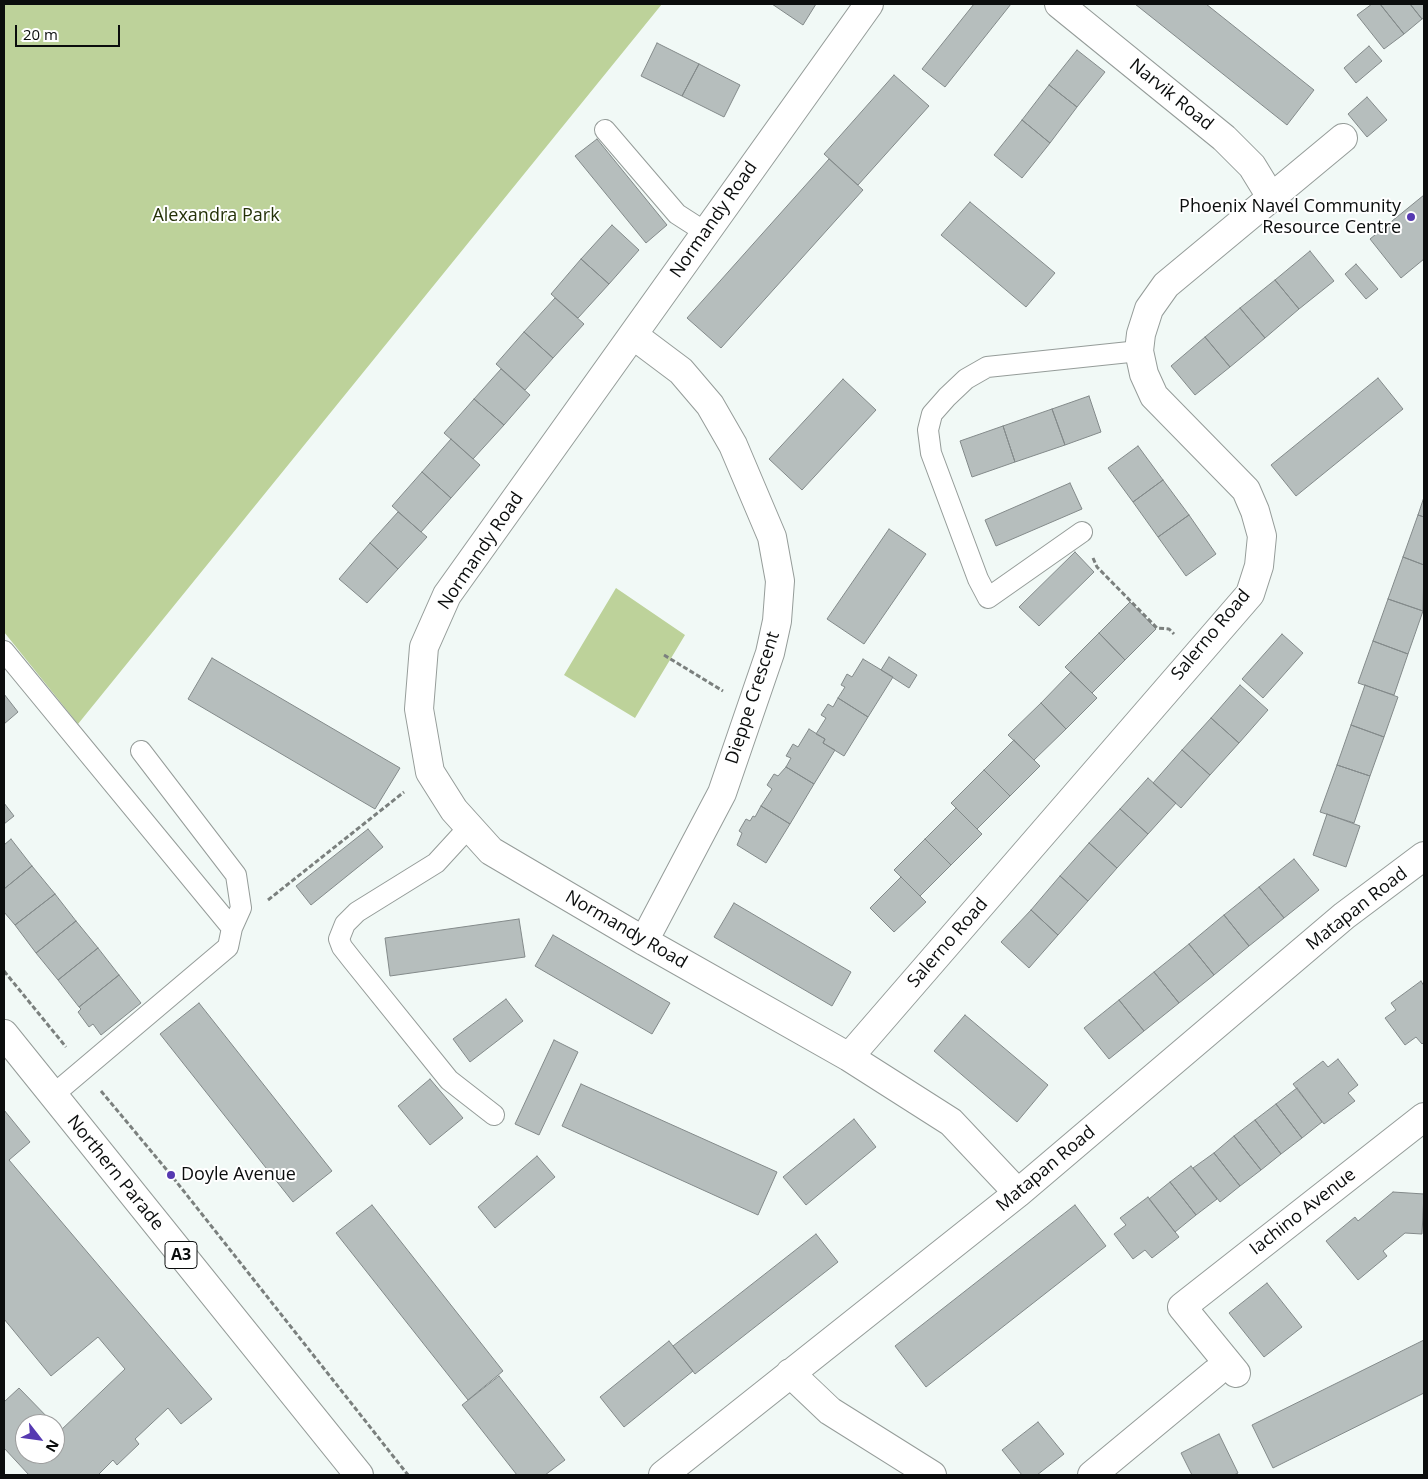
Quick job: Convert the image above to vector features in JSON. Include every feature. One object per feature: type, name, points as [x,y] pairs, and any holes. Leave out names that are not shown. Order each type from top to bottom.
[{"type":"street","name":"Normandy Road","points":[[868,4],[447,595],[424,647],[419,709],[430,772],[454,810],[491,850],[644,941],[849,1057],[951,1122],[1018,1193]]},
{"type":"street","name":"Narvik Road","points":[[1059,4],[1224,138],[1252,166],[1271,197]]},
{"type":"street","name":"Salerno Road","points":[[849,1057],[1250,594],[1259,566],[1262,536],[1255,510],[1246,490],[1154,396],[1144,374],[1139,351],[1141,334],[1149,309],[1166,285],[1343,138]]},
{"type":"street","name":"Dieppe Crescent","points":[[632,335],[681,371],[710,405],[733,445],[772,537],[780,581],[777,621],[770,653],[722,793],[644,941]]},
{"type":"street","name":"Matapan Road","points":[[663,1475],[1018,1193],[1344,916],[1424,856]]},
{"type":"street","name":"Northern Parade","points":[[4,1034],[350,1472]]},
{"type":"street","name":"Iachino Avenue","points":[[1092,1475],[1225,1373],[1182,1307],[1424,1117]]},
{"type":"street","points":[[790,1373],[830,1411],[932,1475]]},
{"type":"lane","points":[[605,130],[677,214],[705,232]]},
{"type":"lane","points":[[1082,532],[988,598],[978,579],[931,453],[928,430],[932,414],[966,379],[987,367],[1139,351]]},
{"type":"lane","points":[[4,651],[232,928]]},
{"type":"lane","points":[[53,1096],[228,947],[232,928],[241,908],[236,875],[141,751]]},
{"type":"lane","points":[[469,827],[436,862],[357,912],[345,924],[339,939],[342,947],[353,962],[449,1080],[494,1115]]},
{"type":"path","points":[[1082,532],[1097,567],[1157,628],[1169,629],[1196,655]]},
{"type":"path","points":[[664,654],[751,708]]},
{"type":"path","points":[[232,928],[430,772]]},
{"type":"path","points":[[4,971],[172,1175],[408,1475]]},
{"type":"green space","name":"Alexandra Park","points":[[4,4],[662,4],[78,724],[4,632]]},
{"type":"green space","points":[[616,588],[685,635],[635,718],[564,675]]},
{"type":"building","points":[[772,4],[816,4],[803,25]]},
{"type":"building","points":[[974,4],[1011,4],[945,87],[922,69]]},
{"type":"building","points":[[1135,4],[1206,4],[1314,90],[1287,125]]},
{"type":"building","points":[[1372,4],[1380,4],[1404,34],[1384,49],[1357,15]]},
{"type":"building","points":[[1380,4],[1410,4],[1422,19],[1404,34]]},
{"type":"building","points":[[1410,4],[1424,4],[1424,18],[1422,19]]},
{"type":"building","points":[[657,43],[699,64],[682,96],[641,76]]},
{"type":"building","points":[[1369,46],[1382,61],[1356,83],[1344,68]]},
{"type":"building","points":[[1077,50],[1105,72],[1077,107],[1049,85]]},
{"type":"building","points":[[699,64],[740,85],[724,117],[682,96]]},
{"type":"building","points":[[894,75],[929,106],[858,185],[824,154]]},
{"type":"building","points":[[1049,85],[1077,107],[1050,143],[1022,120]]},
{"type":"building","points":[[1367,97],[1387,120],[1367,137],[1348,114]]},
{"type":"building","points":[[1022,120],[1050,143],[1022,178],[994,155]]},
{"type":"building","points":[[597,139],[667,225],[646,243],[575,156]]},
{"type":"building","points":[[829,159],[863,190],[721,348],[687,318]]},
{"type":"building","name":"Phoenix Navel Community Resource Centre","points":[[1424,195],[1424,259],[1401,278],[1370,239]]},
{"type":"building","points":[[970,202],[1055,273],[1026,307],[941,235]]},
{"type":"building","points":[[612,225],[639,250],[609,284],[581,259]]},
{"type":"building","points":[[1310,251],[1334,281],[1299,309],[1275,280]]},
{"type":"building","points":[[581,259],[609,284],[578,318],[551,294]]},
{"type":"building","points":[[1356,264],[1378,289],[1366,299],[1345,274]]},
{"type":"building","points":[[1275,280],[1299,309],[1265,338],[1240,308]]},
{"type":"building","points":[[555,298],[584,324],[553,358],[524,332]]},
{"type":"building","points":[[1240,308],[1265,338],[1230,367],[1205,337]]},
{"type":"building","points":[[524,332],[553,358],[525,390],[496,364]]},
{"type":"building","points":[[1205,337],[1230,367],[1195,395],[1171,366]]},
{"type":"building","points":[[501,369],[530,395],[504,425],[474,399]]},
{"type":"building","points":[[1378,378],[1403,409],[1296,496],[1271,465]]},
{"type":"building","points":[[843,379],[876,410],[802,490],[769,459]]},
{"type":"building","points":[[1089,396],[1101,432],[1065,445],[1052,409]]},
{"type":"building","points":[[474,399],[504,425],[473,459],[444,433]]},
{"type":"building","points":[[1052,409],[1065,445],[1015,462],[1003,426]]},
{"type":"building","points":[[1003,426],[1015,462],[972,477],[960,441]]},
{"type":"building","points":[[451,439],[480,465],[451,498],[422,472]]},
{"type":"building","points":[[1138,446],[1163,480],[1133,502],[1108,468]]},
{"type":"building","points":[[422,472],[451,498],[421,532],[392,506]]},
{"type":"building","points":[[1163,480],[1189,515],[1158,537],[1133,502]]},
{"type":"building","points":[[1070,483],[1082,509],[996,546],[985,520]]},
{"type":"building","points":[[1424,497],[1424,517],[1418,515]]},
{"type":"building","points":[[398,512],[427,537],[398,569],[370,543]]},
{"type":"building","points":[[1189,515],[1216,554],[1186,576],[1158,537]]},
{"type":"building","points":[[1418,515],[1424,517],[1424,565],[1403,557]]},
{"type":"building","points":[[889,529],[926,554],[864,644],[827,619]]},
{"type":"building","points":[[370,543],[398,569],[367,603],[339,579]]},
{"type":"building","points":[[1075,552],[1094,572],[1039,626],[1019,607]]},
{"type":"building","points":[[1403,557],[1424,565],[1423,611],[1388,599]]},
{"type":"building","points":[[1388,599],[1423,611],[1408,654],[1373,641]]},
{"type":"building","points":[[1130,602],[1156,629],[1125,660],[1099,633]]},
{"type":"building","points":[[1099,633],[1125,660],[1092,693],[1065,667]]},
{"type":"building","points":[[1282,634],[1303,653],[1263,698],[1242,679]]},
{"type":"building","points":[[1373,641],[1408,654],[1394,695],[1358,683]]},
{"type":"building","points":[[889,657],[917,675],[909,688],[881,670]]},
{"type":"building","points":[[212,658],[400,768],[375,809],[188,699]]},
{"type":"building","points":[[863,659],[893,677],[868,717],[838,698],[845,687],[841,685],[847,674],[852,677]]},
{"type":"building","points":[[1071,672],[1097,698],[1066,729],[1041,703]]},
{"type":"building","points":[[1240,685],[1268,710],[1239,743],[1211,718]]},
{"type":"building","points":[[1365,685],[1398,697],[1384,737],[1351,725]]},
{"type":"building","points":[[4,694],[18,712],[4,724]]},
{"type":"building","points":[[838,698],[868,717],[844,756],[823,743],[825,739],[816,734],[826,718],[821,715],[828,704],[833,707]]},
{"type":"building","points":[[1041,703],[1066,729],[1034,760],[1008,735]]},
{"type":"building","points":[[1211,718],[1239,743],[1210,775],[1182,750]]},
{"type":"building","points":[[1351,725],[1384,737],[1370,776],[1337,765]]},
{"type":"building","points":[[809,729],[825,739],[823,743],[835,750],[814,784],[786,767],[791,758],[786,756],[793,744],[798,747]]},
{"type":"building","points":[[1014,740],[1040,766],[1010,796],[984,770]]},
{"type":"building","points":[[1182,750],[1210,775],[1181,808],[1153,783]]},
{"type":"building","points":[[1337,765],[1370,776],[1354,823],[1320,812]]},
{"type":"building","points":[[786,767],[814,784],[790,824],[761,806],[772,789],[767,785],[774,774],[778,776]]},
{"type":"building","points":[[984,770],[1010,796],[977,829],[951,803]]},
{"type":"building","points":[[1148,778],[1176,803],[1148,834],[1120,809]]},
{"type":"building","points":[[4,803],[14,816],[4,824]]},
{"type":"building","points":[[761,806],[790,824],[766,863],[737,845],[742,833],[739,831],[746,819],[750,821],[753,816],[755,817]]},
{"type":"building","points":[[956,808],[982,834],[951,865],[925,839]]},
{"type":"building","points":[[1120,809],[1148,834],[1117,868],[1089,843]]},
{"type":"building","points":[[1327,814],[1360,826],[1346,867],[1313,855]]},
{"type":"building","points":[[368,829],[383,847],[311,905],[296,886]]},
{"type":"building","points":[[11,839],[32,866],[4,889],[4,845]]},
{"type":"building","points":[[925,839],[951,865],[920,896],[894,870]]},
{"type":"building","points":[[1089,843],[1117,868],[1088,901],[1060,876]]},
{"type":"building","points":[[1294,859],[1319,890],[1284,918],[1259,887]]},
{"type":"building","points":[[32,866],[55,894],[15,925],[4,912],[4,889]]},
{"type":"building","points":[[1060,876],[1088,901],[1058,935],[1031,910]]},
{"type":"building","points":[[901,877],[926,902],[894,932],[870,908]]},
{"type":"building","points":[[1259,887],[1284,918],[1249,946],[1224,915]]},
{"type":"building","points":[[55,894],[76,921],[36,953],[15,925]]},
{"type":"building","points":[[734,903],[851,972],[832,1006],[714,937]]},
{"type":"building","points":[[1031,910],[1058,935],[1029,968],[1001,942]]},
{"type":"building","points":[[1224,915],[1249,946],[1214,975],[1189,944]]},
{"type":"building","points":[[519,919],[525,957],[390,976],[385,938]]},
{"type":"building","points":[[76,921],[98,948],[58,980],[36,953]]},
{"type":"building","points":[[553,935],[670,1003],[652,1034],[535,966]]},
{"type":"building","points":[[1189,944],[1214,975],[1179,1003],[1154,972]]},
{"type":"building","points":[[98,948],[119,975],[79,1007],[58,980]]},
{"type":"building","points":[[1154,972],[1179,1003],[1144,1031],[1119,1000]]},
{"type":"building","points":[[119,975],[141,1003],[101,1035],[93,1024],[89,1027],[78,1012],[81,1009],[79,1007]]},
{"type":"building","points":[[1421,981],[1424,986],[1424,1042],[1422,1044],[1416,1037],[1405,1045],[1385,1018],[1396,1010],[1391,1003]]},
{"type":"building","points":[[506,999],[523,1021],[470,1062],[453,1039]]},
{"type":"building","points":[[1119,1000],[1144,1031],[1109,1059],[1084,1028]]},
{"type":"building","points":[[199,1003],[332,1171],[293,1202],[160,1034]]},
{"type":"building","points":[[965,1015],[1048,1085],[1017,1122],[934,1051]]},
{"type":"building","points":[[554,1040],[578,1052],[539,1135],[515,1124]]},
{"type":"building","points":[[1338,1059],[1358,1085],[1348,1093],[1355,1101],[1324,1124],[1293,1084],[1323,1061],[1328,1067]]},
{"type":"building","points":[[430,1079],[463,1118],[430,1145],[398,1106]]},
{"type":"building","points":[[581,1084],[777,1172],[758,1215],[562,1126]]},
{"type":"building","points":[[1297,1088],[1322,1122],[1302,1138],[1276,1104]]},
{"type":"building","points":[[1276,1104],[1302,1138],[1281,1154],[1255,1120]]},
{"type":"building","points":[[4,1110],[30,1142],[9,1160],[212,1399],[181,1424],[168,1408],[135,1439],[139,1444],[117,1465],[113,1460],[98,1475],[29,1475],[19,1464],[65,1464],[65,1426],[125,1369],[98,1337],[51,1376],[4,1319]]},
{"type":"building","points":[[854,1119],[876,1147],[806,1205],[783,1177]]},
{"type":"building","points":[[1255,1120],[1281,1154],[1261,1170],[1234,1136]]},
{"type":"building","points":[[1234,1136],[1261,1170],[1240,1186],[1214,1153]]},
{"type":"building","points":[[1214,1153],[1240,1186],[1220,1202],[1193,1168]]},
{"type":"building","points":[[537,1156],[555,1177],[495,1228],[478,1207]]},
{"type":"building","points":[[1191,1166],[1217,1199],[1196,1215],[1170,1182]]},
{"type":"building","points":[[1170,1182],[1196,1215],[1175,1232],[1149,1199]]},
{"type":"building","points":[[1393,1192],[1424,1194],[1422,1234],[1405,1233],[1383,1251],[1387,1256],[1358,1280],[1326,1241],[1355,1217],[1358,1221]]},
{"type":"building","points":[[1148,1197],[1179,1237],[1152,1258],[1145,1250],[1133,1259],[1114,1234],[1126,1225],[1120,1218]]},
{"type":"building","points":[[372,1205],[503,1371],[468,1400],[336,1233]]},
{"type":"building","points":[[1075,1205],[1106,1246],[926,1387],[895,1346]]},
{"type":"building","points":[[816,1234],[838,1262],[695,1374],[673,1346]]},
{"type":"building","points":[[1267,1283],[1302,1327],[1264,1357],[1229,1313]]},
{"type":"building","points":[[1424,1340],[1424,1393],[1273,1468],[1252,1425]]},
{"type":"building","points":[[669,1341],[693,1371],[624,1427],[600,1397]]},
{"type":"building","points":[[499,1376],[565,1460],[545,1475],[517,1475],[462,1405]]},
{"type":"building","points":[[19,1388],[44,1414],[15,1414],[15,1460],[4,1448],[4,1402]]},
{"type":"building","points":[[1038,1422],[1064,1454],[1037,1475],[1022,1475],[1002,1450]]},
{"type":"building","points":[[1219,1434],[1238,1473],[1234,1475],[1192,1475],[1181,1453]]},
{"type":"place","name":"Phoenix Navel Community Resource Centre","points":[[1411,217]]},
{"type":"place","name":"Doyle Avenue","points":[[171,1175]]}]
